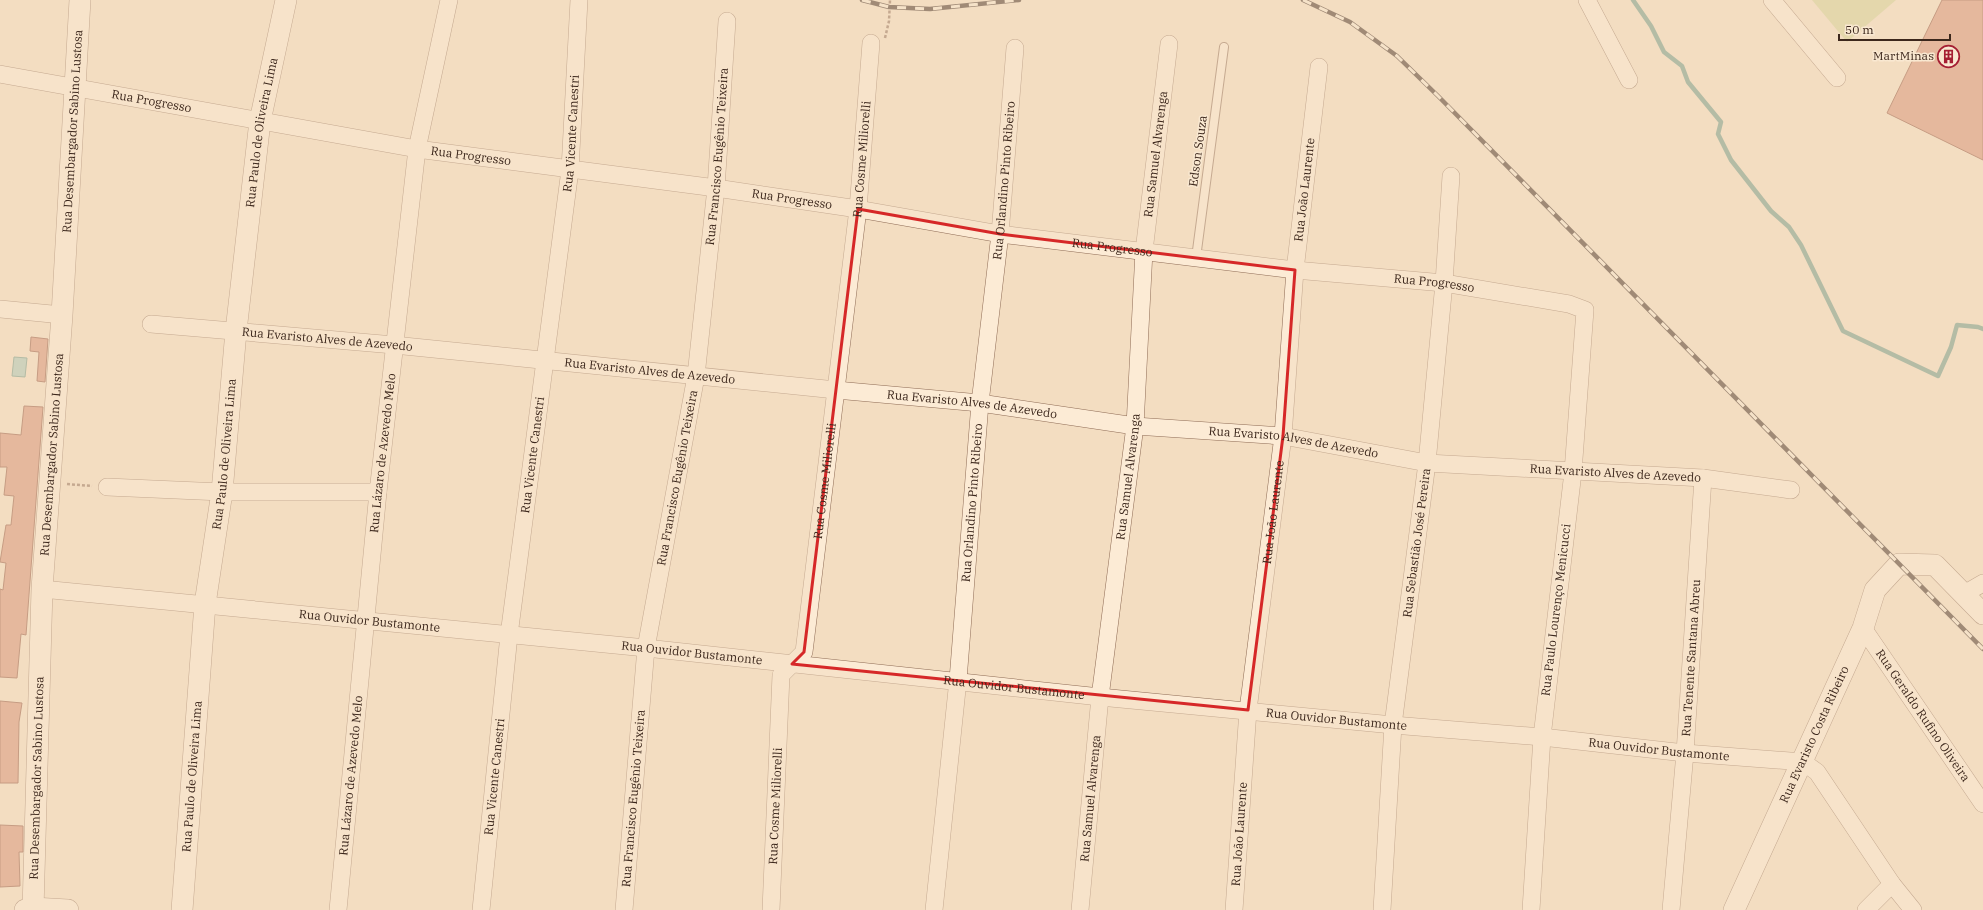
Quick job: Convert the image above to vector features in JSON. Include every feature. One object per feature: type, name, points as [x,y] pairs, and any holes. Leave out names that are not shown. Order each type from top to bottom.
[{"type":"street","name":"Rua Desembargador Sabino Lustosa","points":[[30,909],[42,589],[62,315],[80,0]]},
{"type":"street","name":"Rua Paulo de Oliveira Lima","points":[[182,910],[205,604],[222,492],[236,331],[260,121],[286,0]]},
{"type":"street","name":"Rua Lázaro de Azevedo Melo","points":[[338,910],[378,492],[417,149],[449,0]]},
{"type":"street","name":"Rua Vicente Canestri","points":[[481,910],[509,635],[570,170],[579,0]]},
{"type":"street","points":[[1587,0],[1629,80]]},
{"type":"street","points":[[1772,0],[1837,78]]},
{"type":"street","name":"Rua Francisco Eugênio Teixeira","points":[[624,910],[646,648],[696,376],[716,188],[727,21]]},
{"type":"street","name":"Rua Cosme Miliorelli","points":[[770,910],[781,675],[804,652],[858,209],[870,43]]},
{"type":"street","name":"Rua Samuel Alvarenga","points":[[1080,910],[1100,697],[1135,426],[1144,252],[1169,44]]},
{"type":"street","name":"Rua Orlandino Pinto Ribeiro","points":[[934,910],[958,680],[980,403],[1000,234],[1015,48]]},
{"type":"street","name":"Rua João Laurente","points":[[1234,910],[1248,710],[1283,436],[1295,270],[1319,67]]},
{"type":"street","name":"Rua Progresso","points":[[0,74],[417,149],[716,188],[858,209],[1000,234],[1295,270],[1444,283],[1569,304],[1585,310]]},
{"type":"street","name":"Rua Sebastião José Pereira","points":[[1382,910],[1393,725],[1427,463],[1444,283],[1451,176]]},
{"type":"street","points":[[0,309],[62,315]]},
{"type":"street","name":"Rua Paulo Lourenço Menicucci","points":[[1531,910],[1542,737],[1572,472],[1585,310]]},
{"type":"street","name":"Rua Evaristo Alves de Azevedo","points":[[151,324],[394,345],[836,390],[980,403],[1135,426],[1283,436],[1427,463],[1703,478],[1791,490]]},
{"type":"street","name":"Rua Tenente Santana Abreu","points":[[1671,910],[1685,753],[1703,478]]},
{"type":"street","points":[[107,487],[222,492],[378,492]]},
{"type":"street","name":"Rua Evaristo Costa Ribeiro","points":[[1734,910],[1863,628],[1875,590],[1899,564],[1935,565],[1964,594]]},
{"type":"street","points":[[1983,583],[1977,584],[1964,594],[1983,614]]},
{"type":"street","name":"Rua Ouvidor Bustamonte","points":[[42,589],[646,648],[958,680],[1100,697],[1393,725],[1542,737],[1685,753],[1802,762]]},
{"type":"street","name":"Rua Geraldo Rufino Oliveira","points":[[1863,628],[1983,804]]},
{"type":"street","points":[[1802,762],[1817,772],[1892,884],[1913,910]]},
{"type":"street","points":[[1866,910],[1892,884]]},
{"type":"street","points":[[30,909],[68,910]]},
{"type":"lane","name":"Edson Souza","points":[[1196,258],[1224,47]]},
{"type":"path","points":[[50,483],[107,487]]},
{"type":"highlighted area","points":[[858,209],[1000,234],[1295,270],[1283,436],[1248,710],[792,664],[804,652]]},
{"type":"shaded area","points":[[1812,0],[1896,0],[1847,42]]},
{"type":"shaded area","points":[[14,357],[27,358],[25,377],[12,376]]},
{"type":"building","name":"MartMinas","points":[[1942,0],[1983,0],[1983,160],[1887,113]]},
{"type":"building","points":[[31,337],[48,339],[45,382],[37,381],[39,352],[30,351]]},
{"type":"building","points":[[24,406],[43,407],[26,635],[21,634],[17,678],[0,677],[0,589],[3,590],[6,563],[0,562],[6,525],[11,525],[14,496],[4,495],[7,467],[0,467],[0,433],[21,435]]},
{"type":"building","points":[[0,701],[22,703],[19,722],[18,783],[0,783]]},
{"type":"building","points":[[0,825],[23,826],[23,852],[19,852],[20,886],[0,887]]},
{"type":"waterway","points":[[1633,0],[1651,26],[1664,52],[1682,66],[1688,82],[1721,122],[1718,134],[1731,160],[1771,211],[1789,227],[1801,245],[1843,331],[1938,376],[1951,347],[1957,325],[1978,327],[1983,329]]},
{"type":"railway","points":[[862,0],[889,7],[930,9],[1019,0]]},
{"type":"railway","points":[[1303,0],[1350,22],[1397,56],[1983,649]]},
{"type":"place","name":"MartMinas","points":[[1949,56]]}]
